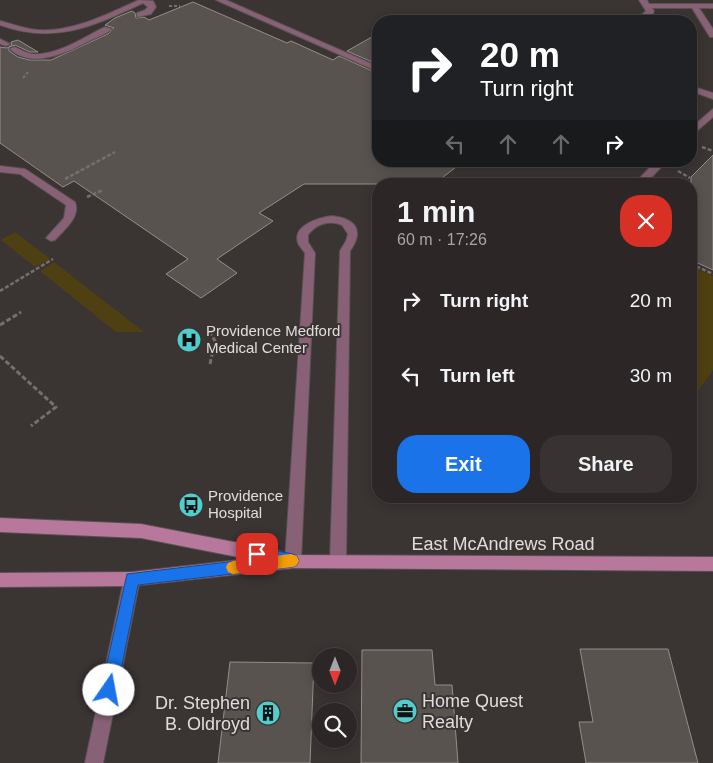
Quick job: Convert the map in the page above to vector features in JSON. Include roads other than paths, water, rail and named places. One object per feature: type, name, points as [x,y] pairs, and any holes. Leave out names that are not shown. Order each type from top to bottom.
[{"type":"main road","name":"East McAndrews Road","points":[[0,526],[141,531],[293,561]]},
{"type":"main road","name":"East McAndrews Road","points":[[0,580],[132,579],[293,561],[713,564]]},
{"type":"street","points":[[0,22],[21,30],[63,32],[82,27],[144,0],[152,7],[148,12],[140,15]]},
{"type":"street","points":[[220,0],[372,67]]},
{"type":"street","points":[[645,3],[713,6]]},
{"type":"street","points":[[645,3],[650,11],[648,15]]},
{"type":"street","points":[[694,6],[713,35]]},
{"type":"street","points":[[14,49],[30,56],[49,55],[108,30]]},
{"type":"street","points":[[697,90],[713,96]]},
{"type":"street","points":[[697,127],[713,112]]},
{"type":"street","points":[[645,178],[656,167]]},
{"type":"street","points":[[0,169],[22,171],[71,204],[72,212],[69,218],[51,238]]},
{"type":"street","points":[[293,561],[310,253],[304,242],[303,235],[312,224],[328,218],[346,223],[354,234],[345,251],[338,561]]},
{"type":"street","points":[[94,763],[132,579]]},
{"type":"place","name":"Providence Medford Medical Center","points":[[189,340]]},
{"type":"place","name":"Providence Hospital","points":[[191,505]]},
{"type":"place","name":"Home Quest Realty","points":[[405,711]]},
{"type":"place","name":"Dr. Stephen B. Oldroyd","points":[[268,713]]}]
